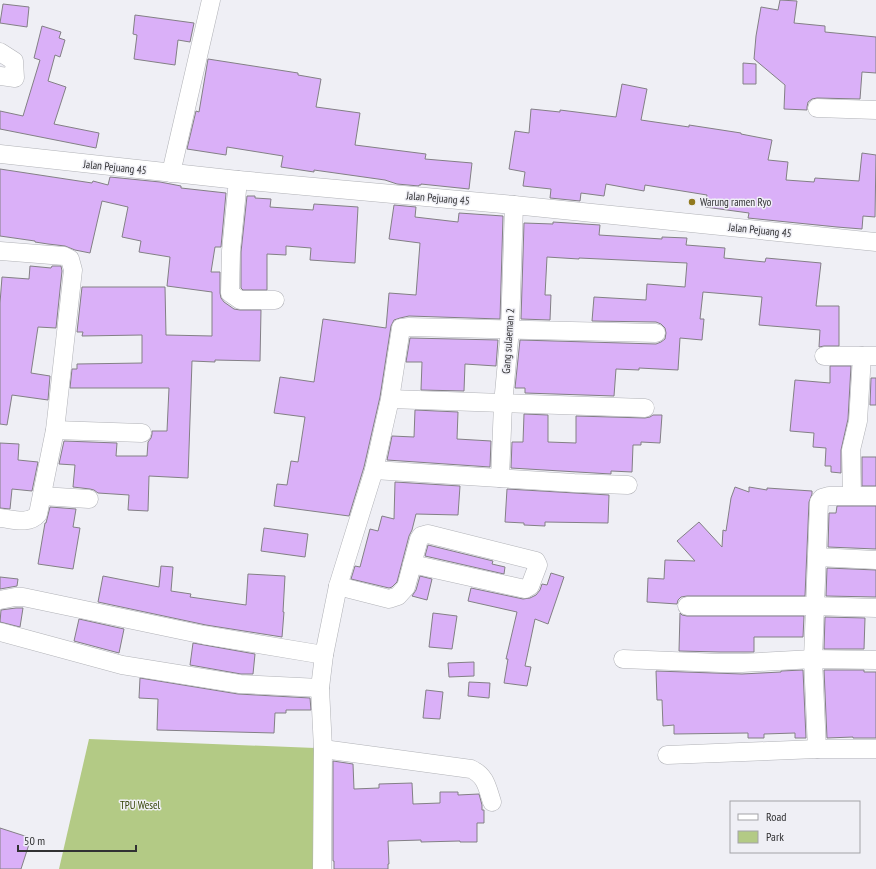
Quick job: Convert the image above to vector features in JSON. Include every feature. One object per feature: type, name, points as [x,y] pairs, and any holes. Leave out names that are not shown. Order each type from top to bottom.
[{"type":"street","points":[[171,173],[210,0]]},
{"type":"street","points":[[0,52],[14,61],[15,78],[0,76]]},
{"type":"street","points":[[817,108],[876,110]]},
{"type":"street","name":"Jalan Pejuang 45","points":[[0,154],[238,180],[514,205],[876,242]]},
{"type":"street","points":[[238,180],[231,251],[230,293],[240,300],[275,300]]},
{"type":"street","name":"Gang sulaeman 2","points":[[500,478],[503,404],[510,330],[514,205]]},
{"type":"street","points":[[0,252],[64,256],[70,259],[73,270],[54,430],[38,514],[31,520],[26,521],[0,518]]},
{"type":"street","points":[[322,869],[323,749],[320,688],[324,655],[338,586],[374,470],[390,399],[401,328],[656,333]]},
{"type":"street","points":[[824,356],[869,356],[858,421],[851,450],[852,496]]},
{"type":"street","points":[[390,399],[645,408]]},
{"type":"street","points":[[54,430],[142,433]]},
{"type":"street","points":[[374,470],[628,485]]},
{"type":"street","points":[[42,496],[89,499]]},
{"type":"street","points":[[817,749],[813,659],[820,502],[822,498],[829,496],[876,496]]},
{"type":"street","points":[[338,586],[389,599],[398,596],[406,587],[412,564],[419,539],[421,536],[428,534],[536,561],[538,565],[530,586],[525,589],[412,564]]},
{"type":"street","points":[[817,557],[876,560]]},
{"type":"street","points":[[0,600],[24,597],[204,635],[324,655]]},
{"type":"street","points":[[687,606],[815,606],[876,608]]},
{"type":"street","points":[[0,632],[122,665],[240,684],[320,688]]},
{"type":"street","points":[[623,659],[720,663],[813,659],[876,660]]},
{"type":"street","points":[[323,749],[471,769],[478,772],[484,778],[492,802]]},
{"type":"street","points":[[667,755],[817,749],[876,749]]},
{"type":"green space","name":"TPU Wesel","points":[[89,739],[315,748],[313,869],[59,869]]},
{"type":"building","points":[[780,0],[797,1],[794,23],[825,26],[825,32],[876,37],[876,73],[862,72],[860,99],[817,98],[808,102],[807,110],[784,109],[785,85],[754,59],[761,7],[778,10]]},
{"type":"building","points":[[3,4],[29,7],[27,27],[0,23]]},
{"type":"building","points":[[135,15],[194,23],[190,42],[178,40],[175,65],[134,59],[137,35],[133,34]]},
{"type":"building","points":[[42,26],[61,32],[59,38],[65,40],[60,57],[55,55],[48,81],[66,87],[54,124],[99,133],[96,148],[0,129],[0,111],[23,116],[40,60],[34,58]]},
{"type":"building","points":[[208,59],[298,73],[298,75],[321,79],[316,107],[360,113],[355,145],[426,154],[425,159],[472,163],[469,189],[421,184],[419,186],[397,184],[385,180],[281,167],[283,156],[227,147],[226,155],[187,149],[196,111],[199,112]]},
{"type":"building","points":[[743,63],[756,64],[756,84],[743,84]]},
{"type":"building","points":[[622,84],[647,89],[641,120],[689,127],[689,125],[741,133],[772,140],[768,160],[788,162],[786,180],[814,182],[815,178],[859,181],[862,153],[876,155],[875,217],[863,216],[862,229],[837,227],[748,218],[749,213],[705,207],[707,195],[645,185],[644,191],[606,184],[604,196],[581,193],[580,201],[550,198],[551,189],[523,186],[525,172],[509,169],[515,131],[529,133],[531,109],[560,112],[560,110],[616,117]]},
{"type":"building","points":[[0,169],[92,183],[93,181],[108,185],[110,177],[160,182],[181,186],[181,188],[226,193],[221,247],[215,247],[211,272],[220,272],[220,293],[224,302],[234,309],[261,310],[260,361],[192,361],[188,478],[149,476],[148,511],[128,510],[129,495],[98,493],[90,489],[73,487],[75,465],[59,464],[64,441],[117,443],[116,456],[147,456],[148,442],[151,438],[152,431],[167,431],[169,388],[70,388],[72,369],[77,369],[77,364],[142,363],[142,335],[82,336],[83,332],[77,332],[82,287],[165,287],[166,335],[212,336],[212,292],[167,286],[170,257],[139,252],[141,241],[122,237],[128,207],[102,201],[90,253],[65,246],[0,236]]},
{"type":"building","points":[[247,196],[271,199],[270,207],[313,210],[314,204],[358,207],[355,263],[310,260],[311,248],[286,246],[286,255],[267,254],[267,290],[243,290],[241,288],[241,252]]},
{"type":"building","points":[[394,205],[416,207],[415,217],[458,222],[459,213],[503,216],[500,319],[409,316],[394,320],[391,326],[380,397],[364,467],[349,516],[274,506],[277,484],[287,485],[291,461],[298,462],[305,417],[274,413],[280,377],[314,382],[323,319],[386,328],[389,293],[416,295],[420,243],[389,239]]},
{"type":"building","points":[[553,222],[600,225],[599,235],[662,239],[662,237],[687,238],[686,245],[725,248],[724,258],[765,262],[766,258],[821,263],[816,306],[839,306],[839,346],[819,347],[820,330],[759,325],[762,297],[703,292],[700,319],[704,319],[702,340],[680,338],[678,370],[639,368],[639,370],[616,369],[614,396],[525,393],[525,388],[515,388],[520,340],[656,344],[665,339],[666,333],[665,328],[656,322],[592,321],[594,297],[646,300],[647,284],[685,287],[687,263],[547,257],[545,295],[551,295],[550,320],[521,319],[524,223],[553,224]]},
{"type":"building","points":[[30,266],[51,268],[52,266],[61,266],[62,271],[56,328],[38,327],[31,373],[50,376],[48,400],[12,395],[7,425],[0,424],[0,303],[2,277],[29,279]]},
{"type":"building","points":[[410,338],[498,340],[496,366],[465,364],[464,391],[421,390],[422,362],[406,362]]},
{"type":"building","points":[[830,366],[851,366],[848,419],[841,450],[841,473],[831,472],[831,466],[825,466],[826,448],[813,447],[814,433],[790,431],[795,380],[830,383]]},
{"type":"building","points":[[871,378],[876,378],[876,405],[870,405]]},
{"type":"building","points":[[415,410],[458,412],[457,439],[491,441],[490,467],[387,460],[392,436],[414,437]]},
{"type":"building","points":[[524,414],[548,415],[548,442],[576,443],[576,416],[645,418],[653,415],[662,415],[660,443],[641,442],[641,445],[633,445],[632,472],[611,471],[611,474],[511,468],[512,442],[523,442]]},
{"type":"building","points":[[0,443],[19,444],[18,460],[38,462],[32,491],[12,489],[10,509],[0,508]]},
{"type":"building","points":[[862,457],[876,457],[876,486],[862,486]]},
{"type":"building","points":[[395,482],[460,486],[458,515],[416,514],[397,582],[392,587],[389,588],[351,579],[355,566],[360,567],[370,529],[378,531],[382,516],[394,519]]},
{"type":"building","points":[[735,487],[749,492],[749,487],[767,490],[767,488],[812,491],[809,502],[805,596],[687,596],[681,597],[677,604],[647,602],[648,578],[664,579],[665,560],[695,561],[677,541],[699,522],[722,547],[723,530],[726,531],[731,498]]},
{"type":"building","points":[[507,489],[609,495],[608,523],[545,522],[545,526],[505,522]]},
{"type":"building","points":[[837,506],[876,506],[876,549],[828,547],[829,513],[836,513]]},
{"type":"building","points":[[50,507],[76,509],[73,527],[80,528],[73,569],[38,564],[45,523]]},
{"type":"building","points":[[264,528],[308,534],[305,557],[261,551]]},
{"type":"building","points":[[428,545],[493,561],[492,564],[505,567],[504,574],[425,556]]},
{"type":"building","points":[[161,566],[173,567],[171,591],[191,594],[190,597],[246,605],[248,574],[285,576],[282,637],[206,625],[98,602],[103,576],[159,587]]},
{"type":"building","points":[[827,568],[876,570],[876,597],[826,596]]},
{"type":"building","points":[[551,573],[564,577],[548,624],[535,619],[525,666],[531,667],[527,686],[504,683],[508,659],[506,659],[517,612],[468,601],[471,588],[523,599],[530,598],[536,595],[542,584],[547,585]]},
{"type":"building","points":[[420,576],[432,579],[427,600],[412,596],[416,590]]},
{"type":"building","points":[[0,577],[18,579],[17,586],[0,589]]},
{"type":"building","points":[[23,608],[20,627],[0,622],[1,610]]},
{"type":"building","points":[[433,613],[457,616],[452,649],[429,647]]},
{"type":"building","points":[[680,613],[687,616],[804,616],[803,637],[754,637],[754,652],[679,651]]},
{"type":"building","points":[[825,617],[865,618],[864,649],[824,649]]},
{"type":"building","points":[[79,619],[124,629],[119,653],[74,641]]},
{"type":"building","points":[[193,643],[255,654],[253,674],[241,674],[190,665]]},
{"type":"building","points":[[474,662],[474,676],[449,677],[448,663]]},
{"type":"building","points":[[803,670],[806,738],[795,738],[795,733],[764,734],[764,738],[748,738],[748,733],[674,734],[674,725],[663,726],[662,700],[657,700],[656,671],[742,674]]},
{"type":"building","points":[[824,670],[864,670],[864,672],[876,672],[876,738],[827,738]]},
{"type":"building","points":[[140,678],[238,694],[310,698],[311,710],[286,710],[286,713],[275,713],[274,733],[157,730],[158,699],[139,698]]},
{"type":"building","points":[[469,682],[490,683],[489,698],[468,696]]},
{"type":"building","points":[[426,690],[443,692],[440,719],[423,718]]},
{"type":"building","points":[[333,761],[353,764],[354,789],[379,788],[379,784],[412,783],[413,804],[440,803],[440,792],[458,792],[458,795],[479,794],[482,810],[484,810],[484,823],[477,823],[477,842],[421,842],[421,840],[388,841],[388,869],[334,869]]},
{"type":"building","points":[[0,828],[31,838],[21,869],[0,869]]},
{"type":"place","name":"Warung ramen Ryo","points":[[692,202]]}]
